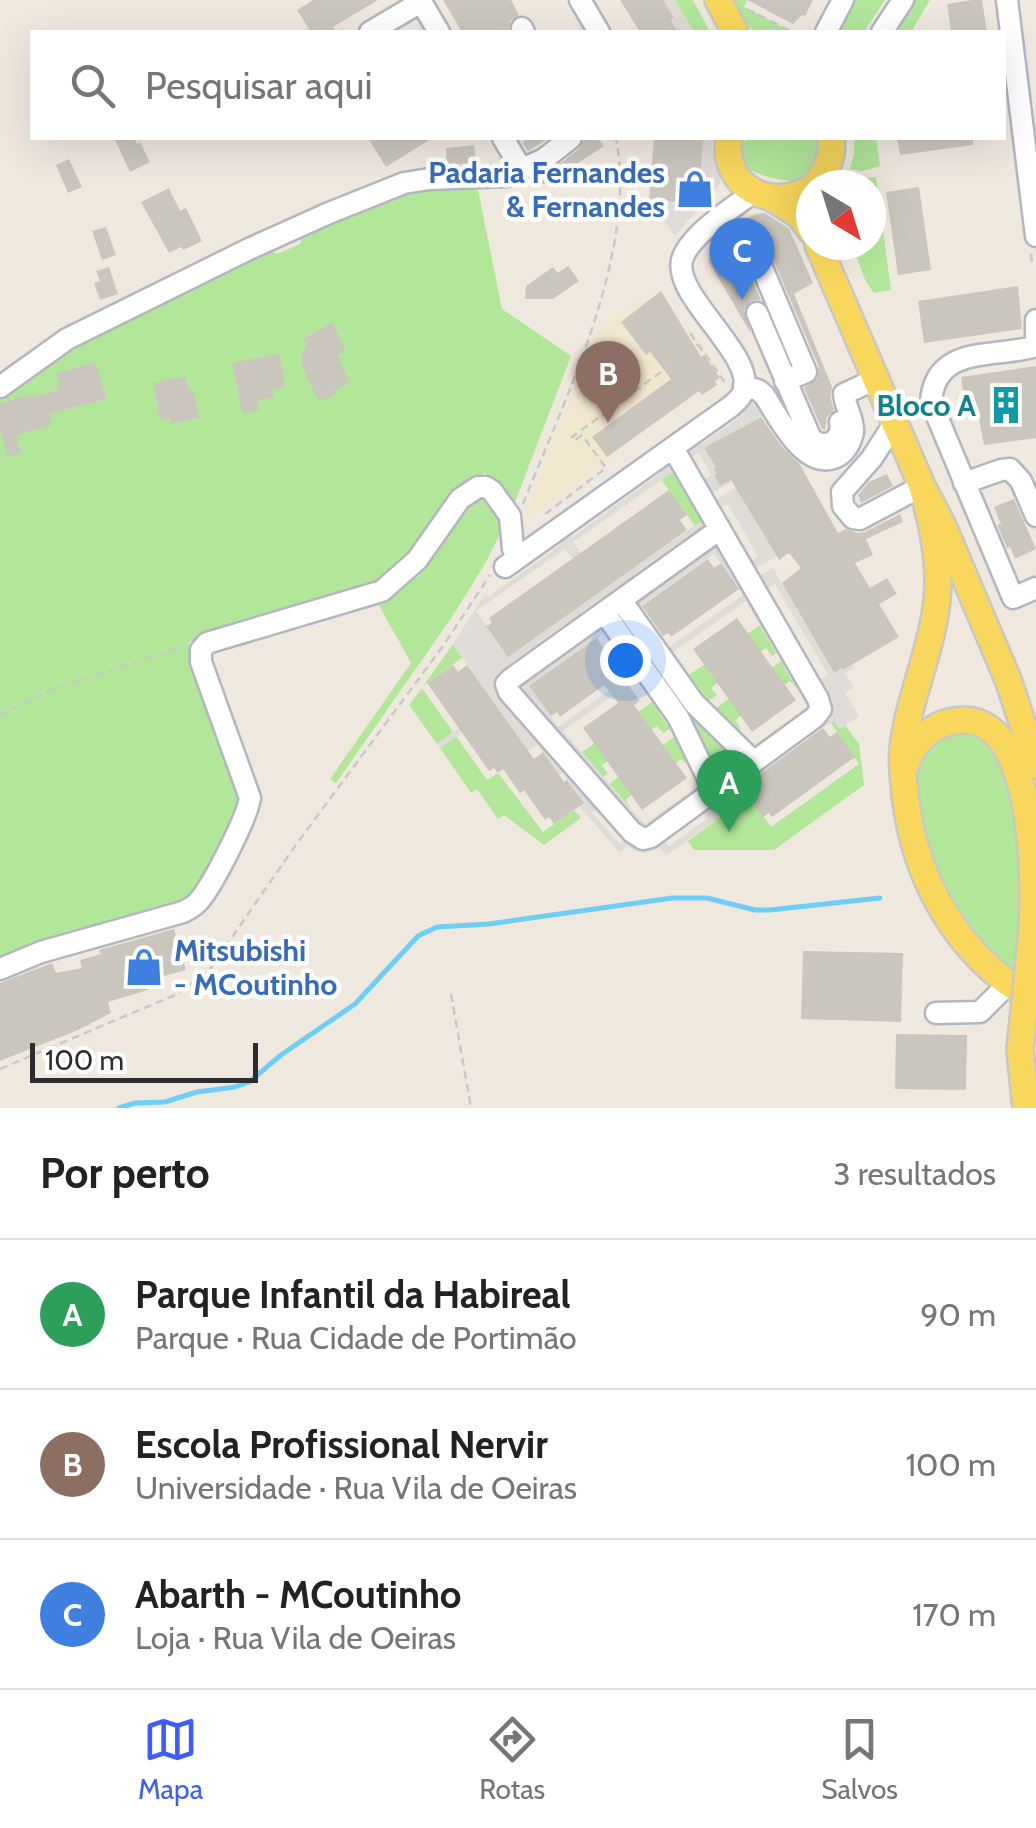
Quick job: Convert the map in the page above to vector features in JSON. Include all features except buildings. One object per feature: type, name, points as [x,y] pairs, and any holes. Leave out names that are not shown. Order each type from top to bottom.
[{"type":"main road","points":[[700,0],[714,30]]},
{"type":"main road","points":[[718,0],[733,30]]},
{"type":"main road","points":[[728,140],[730,161],[754,189],[796,213]]},
{"type":"main road","points":[[754,189],[796,196]]},
{"type":"main road","points":[[824,260],[1009,682],[1036,765]]},
{"type":"main road","points":[[842,260],[1033,711]]},
{"type":"main road","points":[[922,486],[934,541],[938,588],[934,621],[903,747],[908,817],[919,858],[939,905],[966,943],[1008,984],[1036,999],[1025,1050]]},
{"type":"main road","points":[[905,790],[910,753],[923,736],[942,724],[964,720],[1006,737],[1028,778],[1035,862],[1025,1050],[1029,1108]]},
{"type":"street","points":[[580,0],[598,30]]},
{"type":"street","points":[[827,30],[843,0]]},
{"type":"street","points":[[883,30],[903,0]]},
{"type":"street","points":[[1007,0],[1036,236]]},
{"type":"street","points":[[1020,0],[1036,142]]},
{"type":"street","points":[[373,30],[420,1],[438,30]]},
{"type":"street","points":[[504,140],[522,170]]},
{"type":"street","points":[[0,387],[67,338],[343,207],[404,184],[429,179],[495,177],[522,170],[568,140]]},
{"type":"street","points":[[505,566],[736,402],[736,386],[743,375],[736,358],[686,285],[681,266],[686,253],[709,226],[754,189]]},
{"type":"street","points":[[762,270],[806,372],[786,381]]},
{"type":"street","points":[[757,313],[808,435],[822,445],[834,442],[840,422]]},
{"type":"street","points":[[1036,320],[1036,336]]},
{"type":"street","points":[[1036,346],[963,358],[946,367],[932,394],[933,409],[1013,598],[1036,588]]},
{"type":"street","points":[[736,386],[758,390],[802,449],[824,459],[840,454],[851,439],[852,424],[844,394],[876,379]]},
{"type":"street","points":[[895,422],[872,458],[842,492],[843,506],[853,518],[860,519],[922,486]]},
{"type":"street","points":[[673,448],[720,529],[821,705],[815,718],[714,792],[649,838],[638,838],[508,690],[506,683],[720,529]]},
{"type":"street","points":[[964,483],[1010,470],[1021,481],[1036,516]]},
{"type":"street","points":[[0,969],[50,950],[183,912],[205,893],[246,816],[250,798],[201,662],[204,646],[382,591],[417,560],[463,496],[478,487],[486,487],[494,494],[510,516],[513,549],[505,566]]},
{"type":"street","points":[[612,606],[694,703],[754,762]]},
{"type":"street","points":[[612,606],[678,717],[714,792]]},
{"type":"street","points":[[936,1014],[978,1012],[991,1004],[1008,984]]},
{"type":"path","points":[[747,0],[744,7],[788,30]]},
{"type":"path","points":[[513,530],[596,322],[617,227],[621,164],[616,140]]},
{"type":"path","points":[[690,334],[736,386]]},
{"type":"path","points":[[557,530],[545,513],[606,468],[582,435],[574,440],[572,437],[698,345]]},
{"type":"path","points":[[0,1068],[176,996],[208,972],[442,646],[505,566]]},
{"type":"path","points":[[0,716],[60,687],[187,646],[204,646]]},
{"type":"path","points":[[451,994],[471,1108]]},
{"type":"shaded area","points":[[663,0],[675,0],[693,30],[677,30]]},
{"type":"shaded area","points":[[703,140],[713,140],[720,184],[675,236],[664,220],[662,201],[699,200]]},
{"type":"shaded area","points":[[661,291],[687,335],[692,332],[723,375],[715,381],[717,385],[702,395],[699,391],[523,522],[597,331],[637,301],[641,306]]},
{"type":"shaded area","points":[[780,383],[790,400],[705,448],[716,467],[714,476],[720,486],[738,478],[710,494],[703,481],[711,475],[699,453],[690,458],[685,451],[740,417],[738,414]]},
{"type":"shaded area","points":[[672,461],[710,527],[701,533],[697,530],[634,574],[637,579],[625,588],[621,584],[604,602],[600,599],[581,612],[584,617],[573,624],[569,621],[512,662],[514,666],[502,676],[600,806],[592,813],[620,844],[628,838],[662,839],[669,846],[707,819],[702,810],[712,803],[718,810],[736,797],[731,789],[830,709],[819,681],[828,675],[775,584],[765,589],[758,576],[773,568],[833,672],[847,665],[854,668],[845,673],[854,687],[845,693],[859,716],[840,729],[834,721],[822,728],[742,786],[739,789],[746,798],[666,856],[660,848],[645,853],[627,846],[620,853],[579,806],[583,802],[563,773],[559,775],[538,745],[528,751],[497,707],[440,748],[437,744],[494,703],[453,644],[485,594],[488,597],[559,546],[557,542],[569,534],[572,537],[661,473],[659,470]],"holes":[[[673,472],[703,520],[605,587],[573,542]],[[565,549],[597,593],[508,656],[476,611]]]},
{"type":"shaded area","points":[[742,484],[758,526],[780,554],[754,569],[750,562],[758,556],[728,504],[718,508],[714,501]]},
{"type":"shaded area","points":[[718,541],[815,709],[754,753],[701,701],[631,603],[646,592],[649,595],[712,550],[711,546]],"holes":[[[714,554],[743,595],[669,647],[641,606]],[[746,601],[808,707],[755,745],[705,697],[673,652]]]},
{"type":"shaded area","points":[[603,623],[673,721],[705,788],[643,832],[515,686],[524,680],[527,683],[585,642],[583,638]],"holes":[[[604,634],[632,674],[558,727],[530,686]],[[636,679],[668,724],[698,786],[645,824],[563,731]]]},
{"type":"green space","points":[[675,0],[693,0],[709,30],[693,30]]},
{"type":"green space","points":[[733,0],[747,0],[744,7],[788,30],[752,30]]},
{"type":"green space","points":[[850,0],[885,0],[865,30],[834,30]]},
{"type":"green space","points":[[914,0],[930,0],[912,30],[894,30]]},
{"type":"green space","points":[[746,140],[824,140],[825,155],[813,170],[796,170],[796,182],[756,172],[741,160]]},
{"type":"green space","points":[[854,140],[876,140],[880,166],[850,169]]},
{"type":"green space","points":[[477,185],[502,309],[571,356],[512,510],[485,472],[456,496],[425,541],[366,592],[189,642],[244,791],[244,808],[189,903],[0,959],[0,394],[107,326],[268,247],[277,254],[300,244],[303,232],[403,190]]},
{"type":"green space","points":[[886,252],[891,290],[874,293],[858,260],[886,260]]},
{"type":"green space","points":[[673,471],[703,520],[695,526],[661,479]]},
{"type":"green space","points":[[483,494],[507,520],[486,562],[336,783],[330,779],[411,663],[376,600],[459,511]]},
{"type":"green space","points":[[760,625],[776,653],[772,656],[766,648],[759,653],[711,688],[717,695],[709,701],[689,675]]},
{"type":"green space","points":[[453,644],[462,658],[423,686]]},
{"type":"green space","points":[[781,661],[797,689],[790,681],[735,720],[739,730],[716,708]]},
{"type":"green space","points":[[422,688],[453,732],[437,744],[409,705]]},
{"type":"green space","points":[[682,695],[741,756],[713,776],[674,701]]},
{"type":"green space","points":[[652,702],[670,729],[663,733],[657,726],[602,765],[608,774],[603,777],[582,752]]},
{"type":"green space","points":[[834,721],[840,729],[845,725],[859,744],[864,785],[774,850],[694,850],[688,841],[745,799],[739,789],[742,786],[771,827],[859,764],[831,723]]},
{"type":"green space","points":[[965,730],[987,736],[1028,827],[1017,973],[976,941],[941,896],[910,794],[919,756],[941,736]]},
{"type":"green space","points":[[456,736],[487,780],[498,773],[543,832],[574,810],[581,818],[544,845],[504,815],[498,819],[477,789],[471,793],[440,748]]},
{"type":"green space","points":[[674,737],[689,766],[681,759],[626,799],[630,808],[609,784]]},
{"type":"waterway","points":[[119,1108],[165,1102],[249,1082],[355,1004],[418,936],[437,927],[489,924],[672,898],[707,898],[755,910],[880,898]]},
{"type":"place","name":"Padaria Fernandes & Fernandes","points":[[695,189]]},
{"type":"place","name":"Abarth - MCoutinho","points":[[742,300]]},
{"type":"place","name":"Bloco A","points":[[1006,405]]},
{"type":"place","name":"Escola Profissional Nervir","points":[[608,423]]},
{"type":"place","name":"Parque Infantil da Habireal","points":[[729,832]]},
{"type":"place","name":"Mitsubishi - MCoutinho","points":[[144,967]]}]
